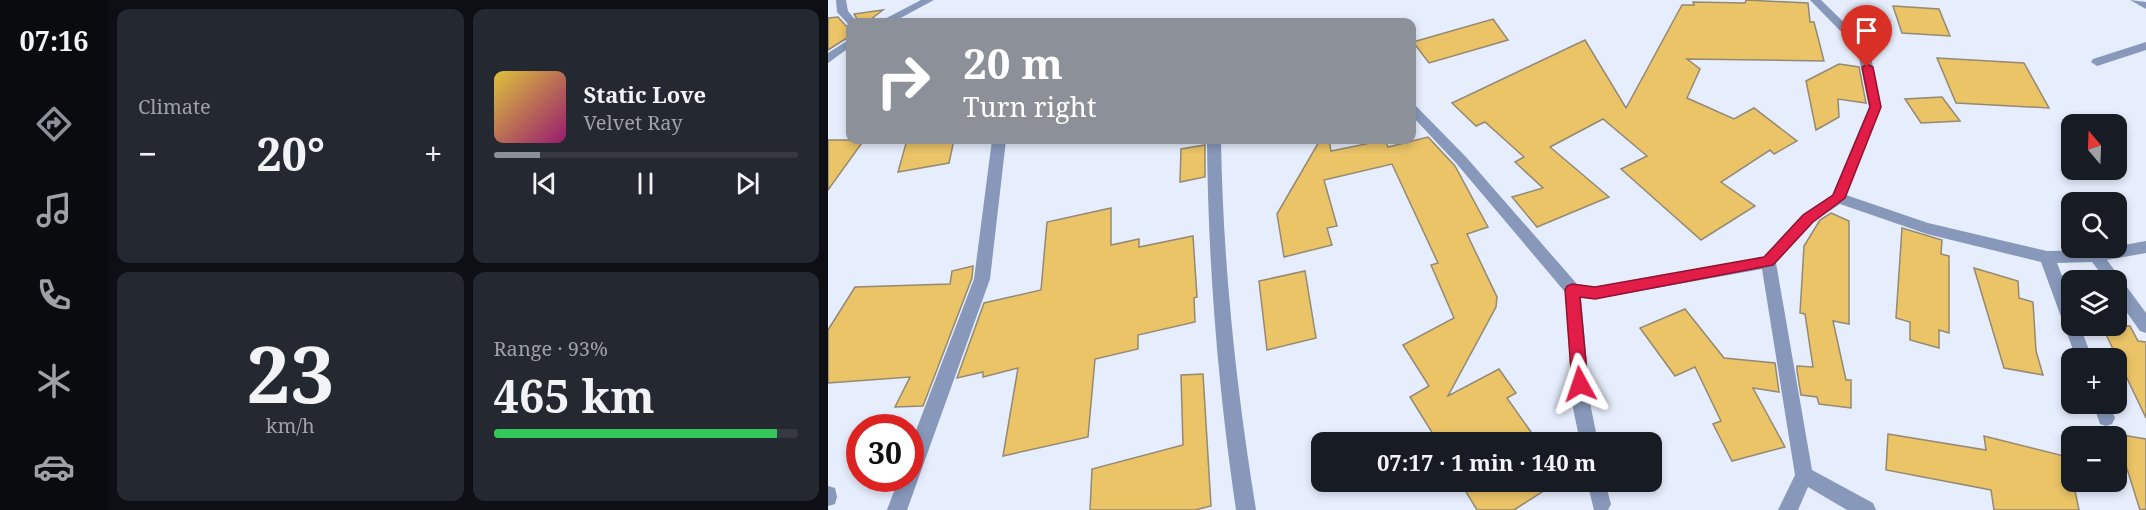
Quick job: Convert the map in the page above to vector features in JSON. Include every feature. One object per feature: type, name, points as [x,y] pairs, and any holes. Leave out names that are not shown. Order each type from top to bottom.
[{"type":"street","points":[[842,0],[843,12],[848,18]]},
{"type":"street","points":[[893,18],[929,0]]},
{"type":"street","points":[[1572,290],[1595,293],[1768,262],[1808,218],[1838,198],[1875,107],[1863,47],[1815,0]]},
{"type":"street","points":[[2135,0],[2146,6]]},
{"type":"street","points":[[828,59],[846,45]]},
{"type":"street","points":[[2097,62],[2146,46]]},
{"type":"street","points":[[1416,114],[1461,160],[1572,290],[1582,408],[1587,432]]},
{"type":"street","points":[[924,434],[982,279],[999,144]]},
{"type":"street","points":[[1214,144],[1222,324],[1231,415],[1246,510]]},
{"type":"street","points":[[1838,198],[1927,228],[2047,257],[2061,257]]},
{"type":"street","points":[[2127,250],[2146,247]]},
{"type":"street","points":[[2047,257],[2061,295]]},
{"type":"street","points":[[1768,262],[1804,475],[1788,510]]},
{"type":"street","points":[[2127,299],[2146,326]]},
{"type":"street","points":[[1804,475],[1866,510]]},
{"type":"street","points":[[897,510],[903,492]]},
{"type":"street","points":[[1598,492],[1600,504]]},
{"type":"building","points":[[1746,0],[1808,3],[1810,22],[1814,22],[1824,61],[1687,59],[1700,69],[1687,98],[1734,119],[1754,108],[1797,141],[1774,154],[1770,150],[1721,182],[1755,206],[1701,240],[1621,169],[1647,156],[1603,119],[1550,147],[1609,197],[1537,227],[1512,197],[1543,188],[1515,162],[1524,157],[1485,122],[1476,126],[1452,103],[1585,40],[1626,108],[1682,5],[1694,5],[1693,2],[1745,3]]},
{"type":"building","points":[[1893,6],[1939,9],[1950,36],[1902,33]]},
{"type":"building","points":[[883,10],[872,18],[856,18],[854,14]]},
{"type":"building","points":[[838,17],[846,26],[846,39],[828,50],[828,18]]},
{"type":"building","points":[[1493,19],[1508,40],[1429,63],[1416,46],[1416,41]]},
{"type":"building","points":[[1937,58],[2024,63],[2049,108],[1956,103]]},
{"type":"building","points":[[1839,64],[1859,67],[1866,103],[1838,99],[1839,117],[1816,130],[1806,81]]},
{"type":"building","points":[[1942,97],[1960,121],[1921,123],[1905,99]]},
{"type":"building","points":[[1428,137],[1455,166],[1488,227],[1467,234],[1497,297],[1496,307],[1448,396],[1499,369],[1516,393],[1507,398],[1531,432],[1432,432],[1410,397],[1429,386],[1403,345],[1454,318],[1431,265],[1438,263],[1392,164],[1324,180],[1337,226],[1327,228],[1332,245],[1284,257],[1277,214],[1318,144],[1330,144],[1331,151],[1365,144],[1387,144],[1388,147],[1416,144],[1416,140]]},
{"type":"building","points":[[828,140],[846,140],[846,144],[861,144],[828,190]]},
{"type":"building","points":[[906,144],[953,144],[949,163],[898,172]]},
{"type":"building","points":[[1205,145],[1205,177],[1180,182],[1181,149]]},
{"type":"building","points":[[1111,208],[1111,245],[1139,239],[1139,247],[1193,236],[1197,297],[1194,298],[1195,322],[1138,335],[1138,349],[1095,359],[1088,437],[1003,456],[1018,368],[983,377],[983,372],[957,378],[984,303],[1041,290],[1047,222]]},
{"type":"building","points":[[1831,213],[1849,221],[1849,324],[1833,321],[1846,380],[1851,380],[1851,408],[1819,404],[1817,397],[1801,395],[1797,371],[1797,366],[1813,367],[1805,314],[1800,313],[1804,246],[1820,220]]},
{"type":"building","points":[[1902,228],[1942,240],[1941,254],[1949,256],[1949,333],[1939,330],[1939,348],[1910,340],[1910,322],[1896,318]]},
{"type":"building","points":[[973,266],[972,278],[923,406],[895,407],[910,377],[828,383],[828,330],[855,287],[950,284],[952,271]]},
{"type":"building","points":[[1974,268],[2018,281],[2019,298],[2033,302],[2036,351],[2043,375],[2004,368]]},
{"type":"building","points":[[1305,271],[1316,338],[1267,350],[1259,281]]},
{"type":"building","points":[[1685,309],[1724,358],[1775,363],[1779,392],[1753,388],[1785,447],[1732,461],[1713,424],[1721,421],[1695,367],[1675,376],[1640,328]]},
{"type":"building","points":[[2127,326],[2130,326],[2138,341],[2146,342],[2146,418],[2127,378],[2127,348],[2113,348],[2107,336],[2127,336]]},
{"type":"building","points":[[1203,374],[1211,506],[1195,510],[1090,510],[1092,469],[1183,445],[1181,375]]},
{"type":"building","points":[[1888,434],[1986,450],[1984,436],[2061,455],[2061,492],[2075,492],[2079,510],[1994,510],[1991,490],[1886,470]]},
{"type":"building","points":[[2127,436],[2146,439],[2146,509],[2140,510],[2127,469]]},
{"type":"building","points":[[1466,492],[1542,492],[1514,510],[1477,510]]},
{"type":"route","points":[[1580,384],[1572,290],[1595,293],[1768,262],[1779,247],[1808,218],[1838,198],[1875,107],[1867,67]]}]
